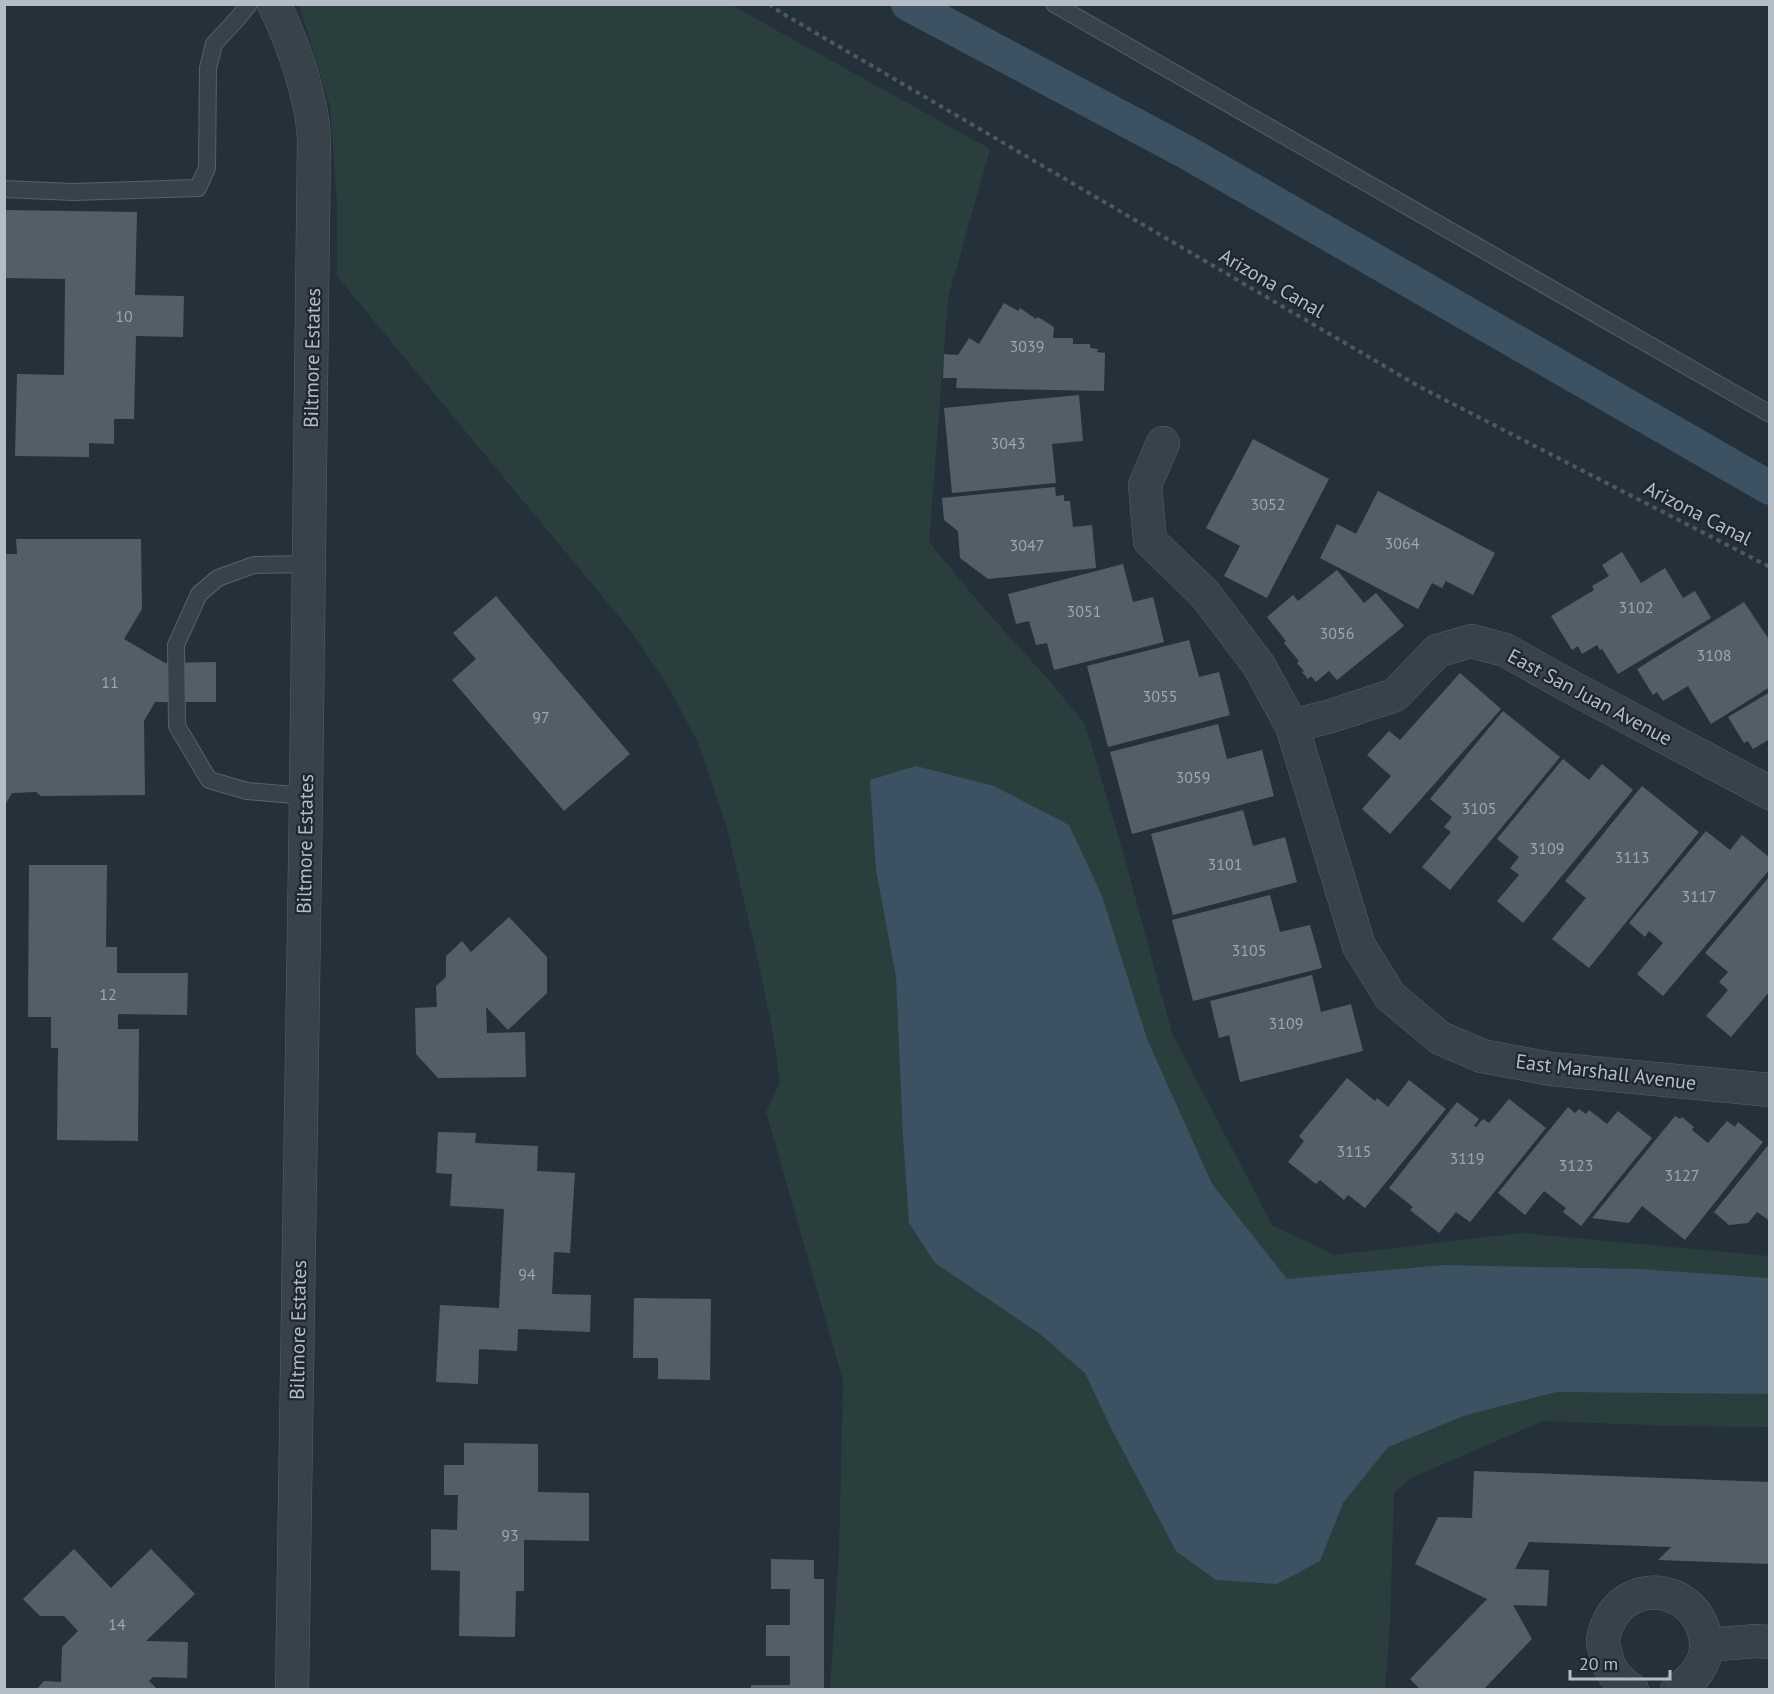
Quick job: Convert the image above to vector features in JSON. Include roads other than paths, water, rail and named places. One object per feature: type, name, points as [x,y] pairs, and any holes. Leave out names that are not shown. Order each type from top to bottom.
[{"type":"street","name":"Biltmore Estates","points":[[274,4],[298,64],[313,124],[310,564],[292,1689]]},
{"type":"street","points":[[1163,443],[1145,485],[1150,542],[1204,593],[1258,664],[1292,726]]},
{"type":"street","name":"East San Juan Avenue","points":[[1292,726],[1395,695],[1437,651],[1471,641],[1505,650],[1770,793]]},
{"type":"street","name":"East Marshall Avenue","points":[[1292,726],[1359,946],[1390,996],[1440,1038],[1482,1056],[1551,1070],[1770,1090]]},
{"type":"street","points":[[1632,1689],[1621,1683],[1608,1665],[1603,1640],[1605,1630],[1618,1607],[1633,1597],[1656,1592],[1679,1598],[1689,1605],[1704,1628],[1707,1645],[1702,1665],[1690,1681],[1677,1689]]},
{"type":"street","points":[[1707,1645],[1770,1642]]},
{"type":"lane","points":[[4,189],[73,192],[198,188],[207,168],[208,68],[214,44],[249,4]]},
{"type":"lane","points":[[1054,4],[1770,414]]},
{"type":"lane","points":[[306,796],[247,791],[209,780],[177,726],[176,645],[199,594],[218,578],[254,565],[310,564]]},
{"type":"water","points":[[916,766],[994,786],[1069,825],[1102,896],[1147,1039],[1212,1184],[1287,1279],[1443,1265],[1639,1269],[1769,1278],[1769,1394],[1557,1392],[1466,1415],[1388,1447],[1343,1503],[1320,1561],[1277,1584],[1216,1580],[1176,1551],[1111,1428],[1085,1373],[1040,1334],[935,1263],[909,1223],[896,977],[876,870],[870,780]]},
{"type":"waterway","points":[[908,4],[1186,152],[1770,488]]}]
